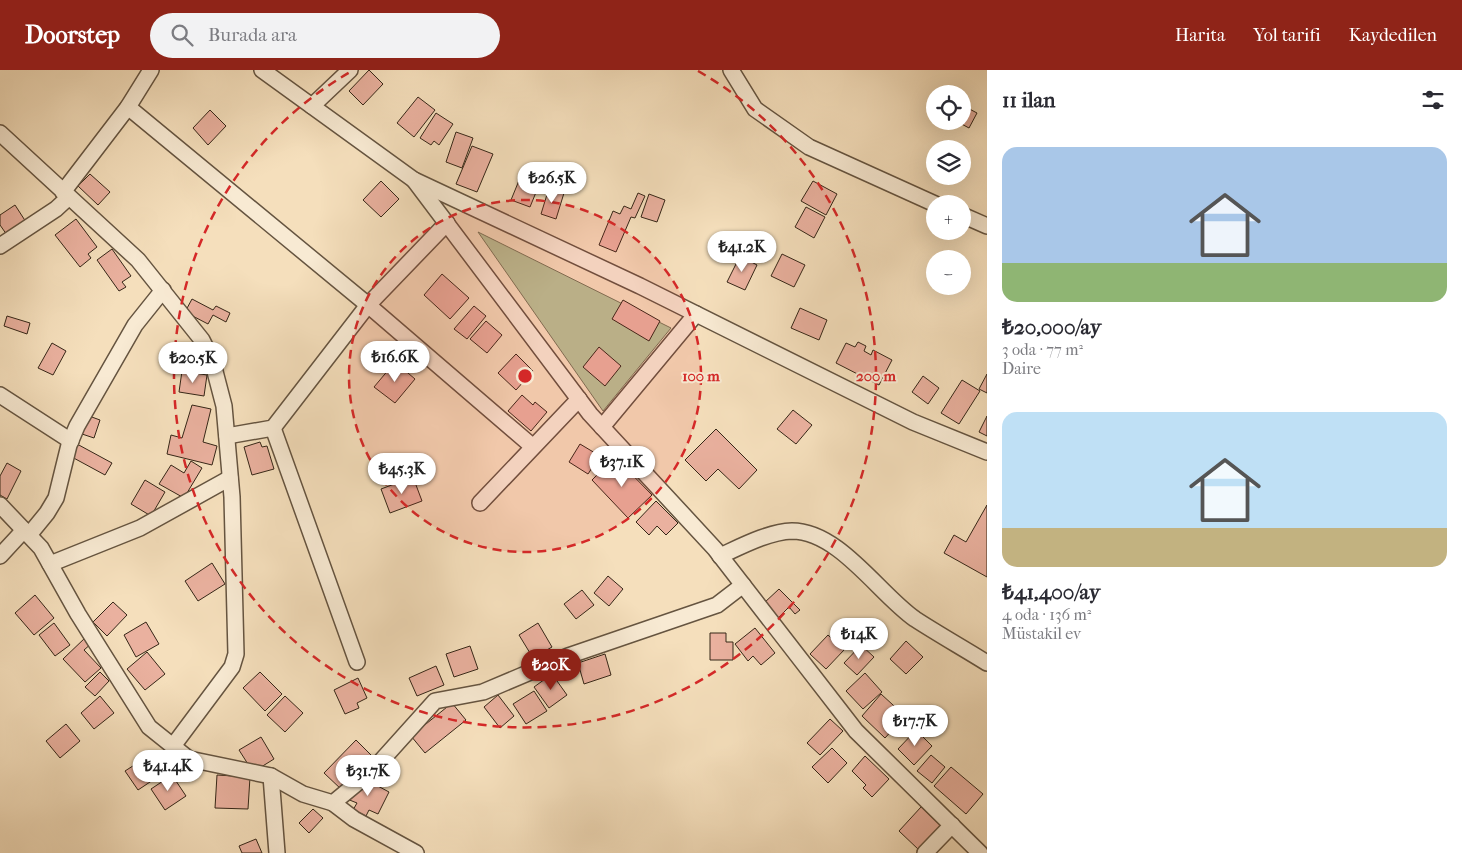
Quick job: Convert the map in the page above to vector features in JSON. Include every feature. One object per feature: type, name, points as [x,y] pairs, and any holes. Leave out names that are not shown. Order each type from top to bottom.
[{"type":"street","points":[[0,246],[56,209],[128,108],[151,70]]},
{"type":"street","points":[[262,70],[414,180],[696,314],[913,422],[987,452]]},
{"type":"street","points":[[312,106],[350,70]]},
{"type":"street","points":[[731,70],[755,109],[810,146],[926,199]]},
{"type":"street","points":[[128,108],[368,305],[532,446]]},
{"type":"street","points":[[0,133],[138,260],[202,340],[212,360],[224,406],[227,436],[236,654],[232,667],[173,746]]},
{"type":"street","points":[[414,180],[579,399],[602,427],[720,556],[856,731],[980,853]]},
{"type":"street","points":[[971,219],[987,226]]},
{"type":"street","points":[[227,436],[273,428],[368,305],[447,223]]},
{"type":"street","points":[[0,556],[47,513],[56,498],[71,441],[135,326],[163,290]]},
{"type":"street","points":[[602,427],[696,314]]},
{"type":"street","points":[[0,395],[71,441]]},
{"type":"street","points":[[480,503],[532,446],[579,399]]},
{"type":"street","points":[[273,428],[357,662]]},
{"type":"street","points":[[50,564],[140,528],[230,478]]},
{"type":"street","points":[[0,505],[41,548],[78,614],[150,727],[189,759],[271,776],[302,794],[333,803],[354,819],[416,853]]},
{"type":"street","points":[[720,556],[772,534],[793,531],[814,535],[847,556],[913,618],[987,662]]},
{"type":"street","points":[[333,803],[373,770],[435,701],[483,692],[568,656],[718,605],[743,585]]},
{"type":"street","points":[[271,776],[277,853]]},
{"type":"street","points":[[924,853],[952,825]]},
{"type":"green space","points":[[478,232],[671,328],[603,411]]},
{"type":"building","points":[[369,70],[383,84],[363,105],[349,91]]},
{"type":"building","points":[[418,97],[435,110],[414,137],[397,123]]},
{"type":"building","points":[[210,110],[226,126],[208,145],[193,128]]},
{"type":"building","points":[[971,110],[977,113],[971,124]]},
{"type":"building","points":[[436,113],[453,124],[439,145],[434,141],[431,145],[420,138]]},
{"type":"building","points":[[456,132],[473,138],[462,168],[446,162]]},
{"type":"building","points":[[472,146],[493,154],[477,192],[456,184]]},
{"type":"building","points":[[90,174],[110,192],[98,205],[78,186]]},
{"type":"building","points":[[520,178],[539,185],[530,207],[511,200]]},
{"type":"building","points":[[381,181],[399,199],[381,217],[363,200]]},
{"type":"building","points":[[813,181],[837,194],[826,215],[801,201]]},
{"type":"building","points":[[549,188],[564,193],[556,219],[541,214]]},
{"type":"building","points":[[638,193],[645,196],[635,218],[631,217],[616,252],[599,245],[613,211],[620,214],[624,206],[631,209]]},
{"type":"building","points":[[649,194],[665,200],[657,222],[641,217]]},
{"type":"building","points":[[15,205],[26,222],[7,235],[0,225],[0,215]]},
{"type":"building","points":[[806,207],[825,217],[814,238],[795,227]]},
{"type":"building","points":[[76,219],[97,247],[88,254],[91,258],[80,267],[55,235]]},
{"type":"building","points":[[112,249],[131,276],[122,282],[126,287],[119,291],[97,260]]},
{"type":"building","points":[[782,254],[805,265],[794,287],[771,276]]},
{"type":"building","points":[[740,256],[757,265],[745,290],[727,282]]},
{"type":"building","points":[[442,274],[469,298],[450,319],[424,295]]},
{"type":"building","points":[[192,299],[213,310],[216,306],[230,313],[226,322],[213,315],[208,324],[185,312]]},
{"type":"building","points":[[623,300],[660,321],[649,341],[612,319]]},
{"type":"building","points":[[474,306],[486,316],[467,339],[454,329]]},
{"type":"building","points":[[800,308],[827,320],[819,340],[791,328]]},
{"type":"building","points":[[7,316],[30,323],[27,334],[4,326]]},
{"type":"building","points":[[486,321],[502,335],[487,353],[470,339]]},
{"type":"building","points":[[858,342],[866,346],[864,351],[871,355],[873,350],[892,360],[879,385],[836,363],[846,343],[855,347]]},
{"type":"building","points":[[52,343],[66,351],[53,375],[38,368]]},
{"type":"building","points":[[599,347],[621,366],[605,386],[583,367]]},
{"type":"building","points":[[169,348],[195,348],[195,364],[169,364]]},
{"type":"building","points":[[516,354],[533,371],[516,390],[498,373]]},
{"type":"building","points":[[395,362],[415,379],[395,403],[374,387]]},
{"type":"building","points":[[182,371],[207,375],[204,396],[179,392]]},
{"type":"building","points":[[987,374],[987,393],[979,389]]},
{"type":"building","points":[[923,376],[939,388],[928,404],[912,392]]},
{"type":"building","points":[[962,380],[980,391],[959,424],[941,413]]},
{"type":"building","points":[[522,395],[533,405],[535,402],[547,412],[531,431],[508,411]]},
{"type":"building","points":[[192,405],[211,409],[203,442],[217,446],[212,465],[167,454],[171,435],[182,438]]},
{"type":"building","points":[[793,410],[812,425],[796,444],[777,429]]},
{"type":"building","points":[[89,416],[100,420],[94,438],[82,434]]},
{"type":"building","points":[[987,416],[987,436],[979,432]]},
{"type":"building","points":[[716,429],[757,470],[739,489],[718,469],[706,481],[685,460]]},
{"type":"building","points":[[260,442],[262,447],[267,446],[274,469],[252,475],[244,447]]},
{"type":"building","points":[[77,444],[112,463],[105,475],[70,456]]},
{"type":"building","points":[[580,444],[600,456],[588,474],[569,462]]},
{"type":"building","points":[[615,457],[652,495],[628,518],[592,480]]},
{"type":"building","points":[[191,461],[202,468],[184,498],[159,484],[171,465],[184,473]]},
{"type":"building","points":[[7,463],[21,471],[7,499],[0,495],[0,476]]},
{"type":"building","points":[[413,477],[422,501],[390,513],[381,489]]},
{"type":"building","points":[[145,480],[165,492],[151,516],[131,504]]},
{"type":"building","points":[[656,501],[678,523],[666,535],[657,526],[649,535],[636,522]]},
{"type":"building","points":[[987,505],[987,577],[944,553],[954,535],[966,542]]},
{"type":"building","points":[[212,563],[225,584],[198,601],[185,581]]},
{"type":"building","points":[[608,576],[623,589],[609,606],[594,593]]},
{"type":"building","points":[[779,589],[800,610],[795,614],[789,607],[778,618],[764,603]]},
{"type":"building","points":[[582,590],[594,605],[576,619],[564,604]]},
{"type":"building","points":[[35,595],[54,618],[34,635],[15,613]]},
{"type":"building","points":[[113,602],[127,615],[107,636],[93,622]]},
{"type":"building","points":[[146,622],[159,644],[136,657],[124,635]]},
{"type":"building","points":[[54,623],[70,645],[55,656],[39,635]]},
{"type":"building","points":[[538,623],[552,647],[533,658],[519,635]]},
{"type":"building","points":[[755,628],[775,653],[761,665],[753,656],[748,661],[735,644]]},
{"type":"building","points":[[710,633],[726,633],[726,642],[733,642],[733,660],[710,660]]},
{"type":"building","points":[[828,635],[844,650],[826,669],[810,654]]},
{"type":"building","points":[[86,637],[92,643],[84,650],[101,668],[85,682],[63,659]]},
{"type":"building","points":[[906,641],[923,657],[906,674],[890,659]]},
{"type":"building","points":[[861,645],[874,657],[857,675],[844,663]]},
{"type":"building","points":[[470,646],[478,669],[454,677],[446,654]]},
{"type":"building","points":[[147,652],[165,674],[145,690],[127,669]]},
{"type":"building","points":[[605,654],[611,675],[584,684],[578,663]]},
{"type":"building","points":[[436,666],[444,685],[417,696],[409,678]]},
{"type":"building","points":[[100,672],[109,681],[95,696],[85,687]]},
{"type":"building","points":[[260,672],[282,694],[265,711],[243,688]]},
{"type":"building","points":[[865,673],[882,692],[863,709],[846,691]]},
{"type":"building","points":[[552,674],[567,695],[549,708],[534,687]]},
{"type":"building","points":[[358,678],[367,698],[357,703],[359,708],[345,714],[334,690]]},
{"type":"building","points":[[534,691],[547,711],[526,724],[513,704]]},
{"type":"building","points":[[881,694],[905,716],[885,738],[862,716]]},
{"type":"building","points":[[498,695],[514,716],[500,728],[484,707]]},
{"type":"building","points":[[100,696],[114,713],[94,729],[81,713]]},
{"type":"building","points":[[285,696],[303,713],[285,732],[267,715]]},
{"type":"building","points":[[452,703],[466,720],[425,753],[411,736]]},
{"type":"building","points":[[830,719],[843,731],[820,755],[807,743]]},
{"type":"building","points":[[66,724],[80,741],[60,758],[46,741]]},
{"type":"building","points":[[916,730],[932,746],[914,765],[898,749]]},
{"type":"building","points":[[261,737],[274,759],[253,772],[239,750]]},
{"type":"building","points":[[356,740],[374,758],[342,790],[324,773]]},
{"type":"building","points":[[832,748],[847,763],[828,783],[812,767]]},
{"type":"building","points":[[150,755],[162,774],[138,790],[125,771]]},
{"type":"building","points":[[931,755],[945,767],[932,783],[917,771]]},
{"type":"building","points":[[865,756],[889,779],[872,797],[863,788],[866,785],[852,771]]},
{"type":"building","points":[[951,767],[983,794],[966,814],[934,786]]},
{"type":"building","points":[[172,775],[186,796],[165,810],[151,789]]},
{"type":"building","points":[[217,775],[250,777],[248,809],[215,808]]},
{"type":"building","points":[[363,778],[389,792],[378,814],[369,810],[366,816],[353,810],[357,803],[347,799]]},
{"type":"building","points":[[921,807],[941,826],[919,850],[899,831]]},
{"type":"building","points":[[313,809],[323,818],[309,833],[299,823]]},
{"type":"building","points":[[256,839],[262,853],[242,853],[239,846]]}]
